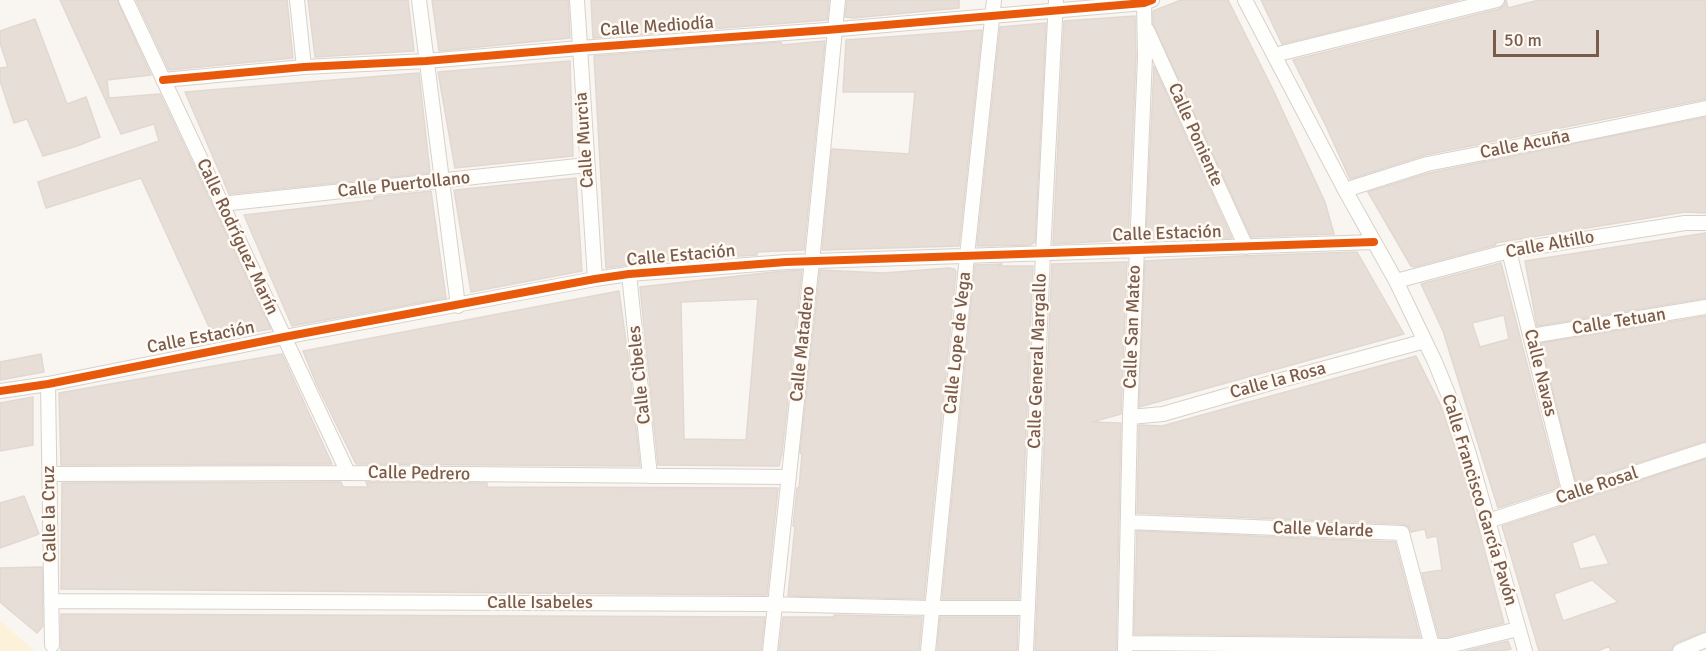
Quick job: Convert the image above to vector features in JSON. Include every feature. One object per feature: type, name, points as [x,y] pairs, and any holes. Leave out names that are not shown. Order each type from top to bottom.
[{"type":"street","name":"Calle Rodríguez Marín","points":[[126,0],[348,473]]},
{"type":"street","points":[[297,0],[304,67]]},
{"type":"street","points":[[419,0],[458,306]]},
{"type":"street","name":"Calle Murcia","points":[[577,0],[595,279]]},
{"type":"street","name":"Calle Matadero","points":[[770,651],[838,0]]},
{"type":"street","name":"Calle Lope de Vega","points":[[928,651],[994,0]]},
{"type":"street","name":"Calle Francisco García Pavón","points":[[1245,0],[1345,190],[1396,280],[1435,362],[1455,411],[1525,651]]},
{"type":"street","points":[[1274,55],[1497,0]]},
{"type":"street","name":"Calle Mediodía","points":[[163,80],[304,67],[426,61],[835,30],[993,15],[1056,5],[1148,1]]},
{"type":"street","name":"Calle San Mateo","points":[[1126,647],[1130,417],[1144,24],[1148,1]]},
{"type":"street","name":"Calle General Margallo","points":[[1026,651],[1056,5]]},
{"type":"street","name":"Calle Poniente","points":[[1144,24],[1246,247]]},
{"type":"street","name":"Calle Acuña","points":[[1345,190],[1426,164],[1706,108]]},
{"type":"street","name":"Calle Puertollano","points":[[221,204],[587,165]]},
{"type":"street","name":"Calle Altillo","points":[[1396,280],[1509,251],[1685,223],[1706,223]]},
{"type":"street","name":"Calle Estación","points":[[0,392],[629,274],[812,261],[1374,242]]},
{"type":"street","name":"Calle Navas","points":[[1509,251],[1570,494]]},
{"type":"street","name":"Calle Cibeles","points":[[629,274],[650,476]]},
{"type":"street","name":"Calle Tetuan","points":[[1531,336],[1706,307]]},
{"type":"street","name":"Calle la Rosa","points":[[1130,417],[1163,414],[1425,341]]},
{"type":"street","name":"Calle la Cruz","points":[[48,384],[52,645]]},
{"type":"street","name":"Calle Rosal","points":[[1488,521],[1706,450]]},
{"type":"street","name":"Calle Pedrero","points":[[49,474],[348,473],[788,477]]},
{"type":"street","name":"Calle Velarde","points":[[1128,522],[1402,533],[1432,646]]},
{"type":"street","name":"Calle Isabeles","points":[[51,600],[775,604],[1028,608]]},
{"type":"street","points":[[1126,647],[1448,646],[1518,629]]},
{"type":"street","points":[[1680,651],[1706,640]]},
{"type":"sand","points":[[0,621],[35,651],[0,651]]},
{"type":"building","points":[[60,0],[117,0],[151,75],[107,80],[109,98],[160,94],[271,329],[214,338],[141,178],[46,208],[38,182],[159,141],[154,124],[121,134]]},
{"type":"building","points":[[136,0],[287,0],[293,58],[169,70]]},
{"type":"building","points":[[308,0],[408,0],[414,51],[315,57]]},
{"type":"building","points":[[432,0],[568,0],[570,38],[439,51]]},
{"type":"building","points":[[591,0],[829,0],[827,20],[593,38]]},
{"type":"building","points":[[847,0],[959,0],[959,8],[853,18],[845,17]]},
{"type":"building","points":[[1181,0],[1228,0],[1325,202],[1334,234],[1251,237],[1153,24],[1153,11]]},
{"type":"building","points":[[1261,0],[1459,0],[1282,44]]},
{"type":"building","points":[[1506,0],[1508,8],[1539,0],[1706,0],[1706,99],[1425,155],[1350,179],[1293,60],[1499,9],[1504,6]]},
{"type":"building","points":[[1135,16],[1136,57],[1128,240],[1053,244],[1064,21]]},
{"type":"building","points":[[35,19],[67,104],[86,97],[100,137],[43,156],[27,119],[14,123],[0,81],[0,68],[8,67],[0,43],[0,31]]},
{"type":"building","points":[[1046,23],[1035,242],[1030,245],[977,246],[1000,27]]},
{"type":"building","points":[[982,30],[959,246],[822,250],[832,149],[909,154],[915,92],[843,92],[846,40]]},
{"type":"building","points":[[825,41],[804,250],[655,261],[606,268],[594,56],[781,42],[782,45]]},
{"type":"building","points":[[570,61],[573,156],[455,168],[438,72]]},
{"type":"building","points":[[1154,66],[1232,238],[1146,239]]},
{"type":"building","points":[[419,73],[430,173],[229,194],[185,92]]},
{"type":"building","points":[[1706,117],[1706,213],[1685,212],[1495,243],[1496,245],[1414,267],[1411,266],[1368,192],[1429,173]]},
{"type":"building","points":[[576,178],[582,271],[471,292],[454,190]]},
{"type":"building","points":[[431,191],[446,298],[292,326],[244,215]]},
{"type":"building","points":[[1706,233],[1706,298],[1537,326],[1525,261]]},
{"type":"building","points":[[1357,252],[1404,334],[1139,407],[1145,261]]},
{"type":"building","points":[[1127,262],[1121,414],[1092,422],[1121,423],[1116,651],[1035,651],[1052,264]]},
{"type":"building","points":[[1501,263],[1559,488],[1498,508],[1443,331],[1421,284]],"holes":[[[1504,315],[1509,339],[1480,347],[1472,323]]]},
{"type":"building","points":[[1002,264],[998,266],[1033,266],[1019,599],[942,599],[975,265]]},
{"type":"building","points":[[949,268],[956,271],[924,599],[788,596],[795,526],[793,526],[802,454],[800,453],[820,270],[883,273]]},
{"type":"building","points":[[802,270],[779,466],[658,465],[640,287]],"holes":[[[758,299],[746,440],[684,439],[681,302]]]},
{"type":"building","points":[[619,291],[640,466],[356,464],[303,351]]},
{"type":"building","points":[[1706,316],[1706,441],[1576,483],[1541,343]]},
{"type":"building","points":[[41,354],[44,372],[0,380],[0,362]]},
{"type":"building","points":[[282,354],[332,464],[61,465],[59,393]]},
{"type":"building","points":[[1416,356],[1441,406],[1465,477],[1504,623],[1439,637],[1422,573],[1442,570],[1437,536],[1427,538],[1425,529],[1411,532],[1408,526],[1402,524],[1137,513],[1139,425],[1162,426]]},
{"type":"building","points":[[33,397],[33,445],[0,451],[0,403]]},
{"type":"building","points":[[1706,459],[1706,631],[1676,643],[1671,651],[1611,651],[1609,646],[1598,651],[1539,651],[1502,526]],"holes":[[[1595,534],[1609,564],[1580,569],[1572,543]],[[1592,580],[1618,602],[1563,621],[1554,594]]]},
{"type":"building","points":[[341,482],[343,487],[368,487],[366,482],[487,483],[487,487],[778,488],[767,595],[61,589],[62,483]]},
{"type":"building","points":[[24,496],[39,534],[0,548],[0,503]]},
{"type":"building","points":[[1137,531],[1395,542],[1420,637],[1134,634]]},
{"type":"building","points":[[42,567],[43,626],[37,633],[0,602],[0,568]]},
{"type":"building","points":[[61,614],[765,617],[761,651],[61,651]]},
{"type":"building","points":[[834,615],[922,617],[919,651],[779,651],[783,617],[834,617]]},
{"type":"building","points":[[940,617],[1018,617],[1017,651],[937,651]]},
{"type":"building","points":[[1508,641],[1511,649],[1503,651],[1466,651]]},
{"type":"cycle path","points":[[163,80],[304,67],[426,61],[827,30],[1144,3],[1152,0]]},
{"type":"cycle path","points":[[0,391],[48,384],[284,337],[629,274],[786,262],[1374,242]]}]
